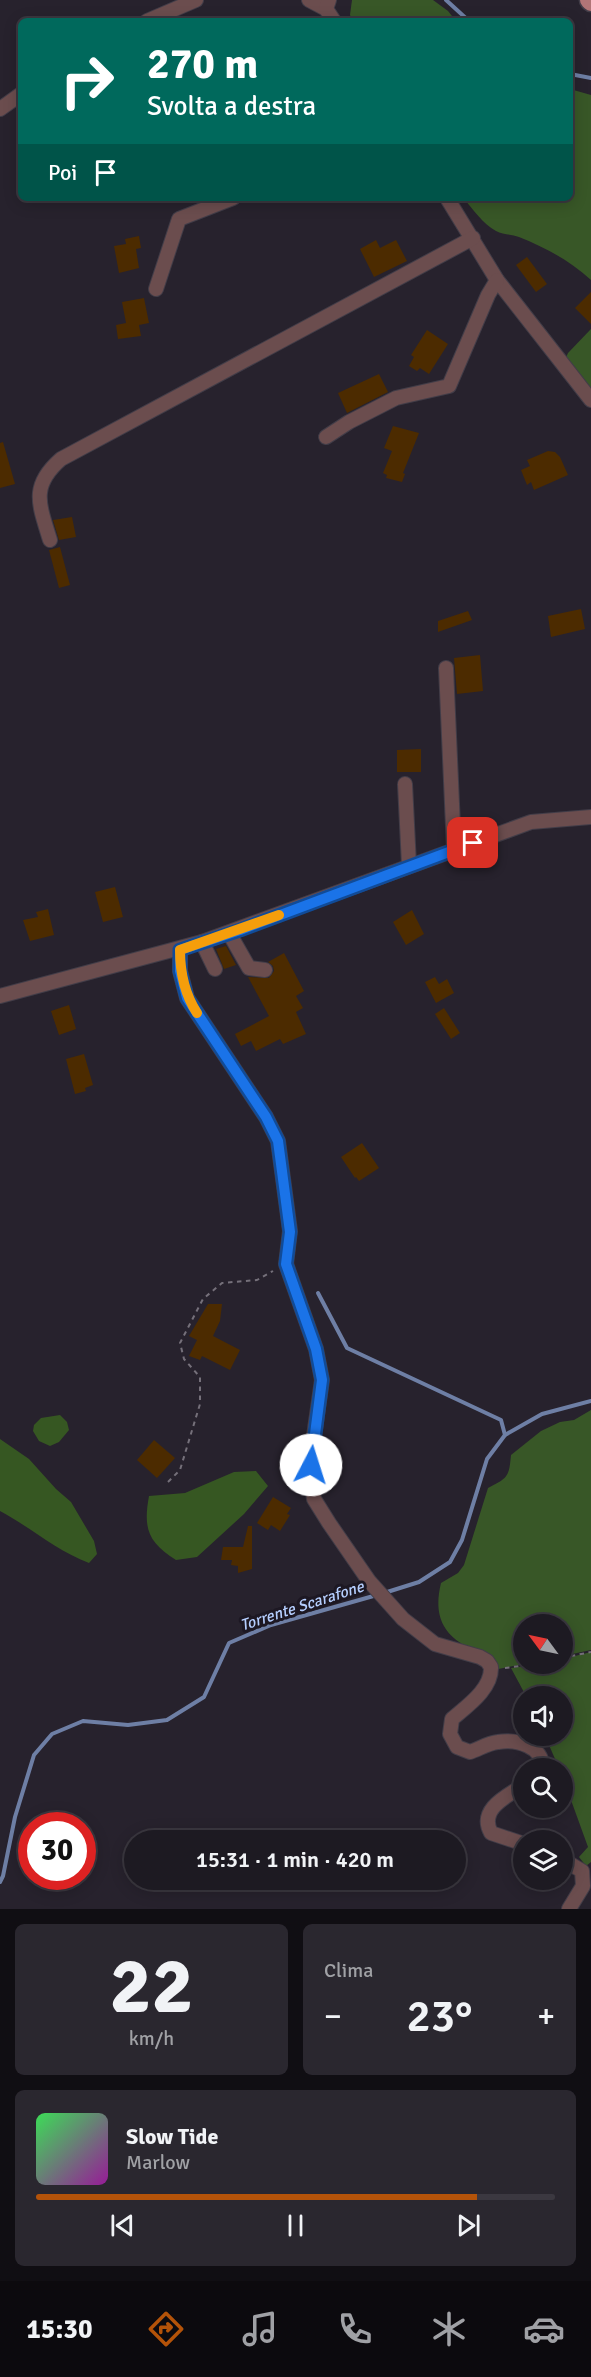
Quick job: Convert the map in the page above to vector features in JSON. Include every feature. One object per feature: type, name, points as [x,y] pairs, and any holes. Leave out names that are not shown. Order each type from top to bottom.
[{"type":"street","points":[[154,18],[196,0]]},
{"type":"street","points":[[309,0],[327,4],[333,18]]},
{"type":"street","points":[[0,110],[18,96]]},
{"type":"street","points":[[156,289],[179,219],[224,201]]},
{"type":"street","points":[[449,201],[497,280],[591,400]]},
{"type":"street","points":[[50,540],[38,494],[41,482],[50,468],[61,459],[473,238]]},
{"type":"street","points":[[326,437],[349,422],[396,398],[449,386],[488,295],[497,280]]},
{"type":"street","points":[[446,668],[454,849]]},
{"type":"street","points":[[405,784],[409,865]]},
{"type":"street","points":[[0,996],[180,950],[531,822],[591,817]]},
{"type":"street","points":[[229,933],[249,968],[265,970]]},
{"type":"street","points":[[202,942],[215,969]]},
{"type":"street","points":[[180,950],[180,971],[187,998],[266,1117],[278,1141],[290,1232],[286,1264],[316,1349],[322,1380],[312,1450],[311,1479],[314,1499],[369,1581],[403,1619],[435,1644],[480,1657],[491,1667],[492,1674],[473,1701],[452,1719],[450,1734],[457,1747],[470,1752],[497,1742],[522,1743],[536,1750],[540,1758]]},
{"type":"street","points":[[513,1792],[498,1801],[488,1816],[487,1826],[491,1833],[513,1840]]},
{"type":"street","points":[[569,1909],[583,1887],[582,1871],[573,1866]]},
{"type":"path","points":[[168,1482],[180,1470],[200,1404],[200,1377],[184,1359],[180,1343],[203,1299],[222,1283],[257,1280],[286,1264]]},
{"type":"path","points":[[573,1656],[591,1652]]},
{"type":"path","points":[[492,1674],[498,1670],[513,1668]]},
{"type":"green space","points":[[352,0],[433,0],[454,18],[352,18]]},
{"type":"green space","points":[[573,90],[591,95],[591,280],[548,250],[519,237],[499,232],[482,220],[466,201],[573,201]]},
{"type":"green space","points":[[591,329],[591,394],[564,362],[568,353]]},
{"type":"green space","points":[[591,1410],[591,1650],[573,1654],[573,1614],[513,1614],[513,1666],[493,1670],[483,1655],[454,1638],[443,1625],[438,1601],[441,1583],[458,1573],[464,1565],[488,1488],[506,1476],[511,1455],[541,1431],[560,1422],[574,1420]]},
{"type":"green space","points":[[60,1415],[67,1422],[69,1430],[59,1442],[50,1446],[39,1441],[33,1431],[34,1425],[41,1418]]},
{"type":"green space","points":[[0,1439],[29,1459],[71,1502],[94,1541],[97,1554],[89,1563],[66,1552],[0,1511]]},
{"type":"green space","points":[[256,1471],[268,1486],[244,1514],[197,1557],[176,1560],[154,1541],[150,1534],[147,1517],[149,1496],[185,1493],[234,1472]]},
{"type":"green space","points":[[591,1652],[591,1862],[586,1866],[579,1857],[588,1847],[573,1806],[573,1758],[555,1758],[549,1746],[573,1746],[573,1686],[521,1686],[514,1674],[573,1674],[573,1656]]},
{"type":"building","points":[[139,236],[141,248],[136,249],[139,268],[119,273],[114,246],[126,244],[125,239]]},
{"type":"building","points":[[376,240],[380,248],[396,240],[407,261],[374,277],[360,249]]},
{"type":"building","points":[[527,257],[547,284],[536,292],[516,265]]},
{"type":"building","points":[[591,292],[591,324],[575,308]]},
{"type":"building","points":[[144,298],[149,323],[139,325],[141,336],[118,339],[116,325],[126,323],[122,302]]},
{"type":"building","points":[[427,330],[448,344],[429,374],[420,368],[417,371],[409,366],[414,357],[411,355]]},
{"type":"building","points":[[379,374],[388,392],[347,413],[338,393]]},
{"type":"building","points":[[393,426],[419,433],[403,473],[405,474],[402,482],[386,478],[387,475],[383,473],[392,451],[384,448]]},
{"type":"building","points":[[3,442],[15,484],[0,488],[0,443]]},
{"type":"building","points":[[548,451],[555,452],[560,457],[568,475],[534,490],[531,482],[527,485],[521,470],[530,466],[527,460]]},
{"type":"building","points":[[72,517],[76,537],[59,540],[53,520]]},
{"type":"building","points":[[60,547],[70,585],[59,588],[49,550]]},
{"type":"building","points":[[581,609],[585,629],[551,637],[548,616]]},
{"type":"building","points":[[468,611],[472,620],[438,632],[438,621]]},
{"type":"building","points":[[480,655],[483,691],[457,694],[454,658]]},
{"type":"building","points":[[421,749],[421,772],[397,772],[397,750]]},
{"type":"building","points":[[115,887],[123,917],[103,922],[95,892]]},
{"type":"building","points":[[48,909],[54,935],[30,941],[23,920],[38,917],[36,912]]},
{"type":"building","points":[[412,910],[424,934],[406,945],[393,922]]},
{"type":"building","points":[[226,946],[236,965],[224,969],[216,949]]},
{"type":"building","points":[[284,953],[304,991],[296,996],[303,1008],[296,1012],[306,1034],[283,1044],[280,1039],[256,1051],[251,1041],[241,1046],[235,1034],[269,1016],[248,977],[269,978],[274,971],[273,966],[268,962]]},
{"type":"building","points":[[435,977],[439,984],[447,979],[454,993],[436,1003],[425,982]]},
{"type":"building","points":[[69,1005],[76,1029],[59,1035],[51,1011]]},
{"type":"building","points":[[444,1008],[460,1033],[451,1039],[435,1014]]},
{"type":"building","points":[[84,1054],[93,1085],[85,1088],[86,1091],[75,1094],[66,1059]]},
{"type":"building","points":[[362,1143],[379,1168],[359,1181],[341,1157]]},
{"type":"building","points":[[208,1304],[222,1304],[220,1321],[213,1336],[240,1350],[230,1370],[202,1356],[200,1360],[189,1356],[197,1340],[189,1336]]},
{"type":"building","points":[[154,1440],[175,1458],[157,1478],[137,1460]]},
{"type":"building","points":[[273,1497],[291,1508],[287,1514],[290,1515],[280,1531],[271,1525],[268,1530],[257,1523]]},
{"type":"building","points":[[248,1526],[252,1526],[252,1569],[238,1573],[238,1566],[231,1565],[232,1560],[221,1560],[223,1547],[243,1547]]},
{"type":"waterway","points":[[446,0],[466,18]]},
{"type":"waterway","points":[[573,75],[591,78]]},
{"type":"waterway","points":[[318,1293],[347,1348],[501,1420],[505,1435]]},
{"type":"waterway","name":"Torrente Scarafone","points":[[384,1593],[419,1582],[450,1562],[462,1540],[487,1459],[505,1435],[542,1414],[591,1401]]},
{"type":"waterway","name":"Torrente Scarafone","points":[[0,1882],[15,1817],[34,1755],[52,1734],[83,1721],[128,1725],[167,1720],[204,1697],[229,1643],[271,1625],[377,1595]]},
{"type":"slow traffic","points":[[197,1013],[187,998],[183,984],[180,971],[180,950],[279,915]]},
{"type":"route","points":[[311,1465],[322,1380],[316,1349],[286,1264],[290,1232],[285,1180],[278,1141],[266,1117],[187,998],[180,971],[180,950],[473,843]]}]
